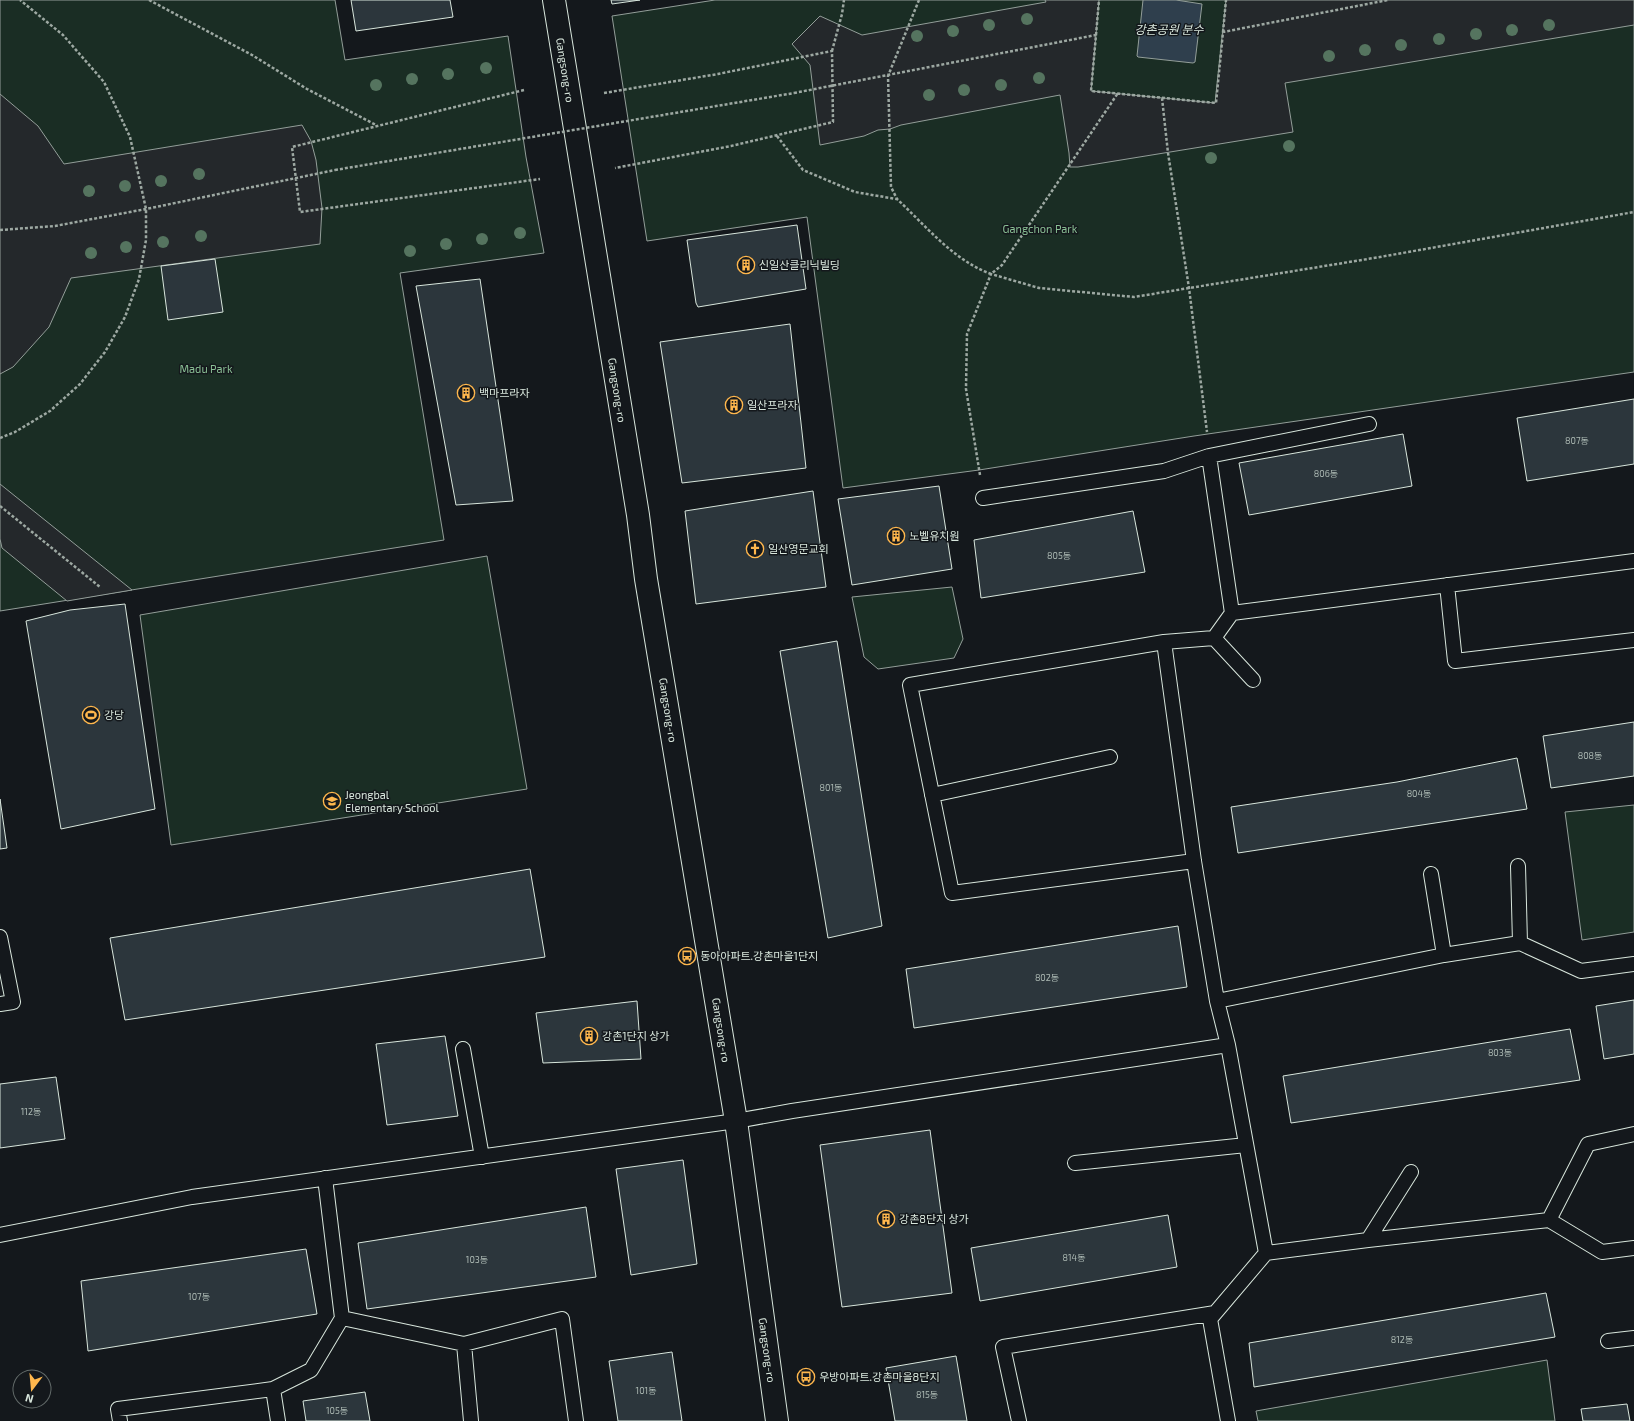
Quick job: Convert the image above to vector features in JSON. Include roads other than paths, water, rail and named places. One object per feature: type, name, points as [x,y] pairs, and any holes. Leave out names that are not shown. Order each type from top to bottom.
[{"type":"main road","name":"Gangsong-ro","points":[[554,0],[638,515],[646,579],[736,1121],[777,1421]]},
{"type":"lane","points":[[984,498],[1164,471],[1209,456],[1369,424]]},
{"type":"lane","points":[[1194,861],[952,894],[910,685],[1164,642],[1214,638],[1232,613],[1209,456]]},
{"type":"lane","points":[[1232,613],[1634,561]]},
{"type":"lane","points":[[1447,585],[1455,661],[1634,640]]},
{"type":"lane","points":[[1214,638],[1253,680]]},
{"type":"lane","points":[[1164,642],[1194,861],[1217,1000],[1228,1045],[1266,1253]]},
{"type":"lane","points":[[932,795],[1110,757]]},
{"type":"lane","points":[[1518,866],[1520,943]]},
{"type":"lane","points":[[1431,874],[1444,955]]},
{"type":"lane","points":[[0,937],[13,1002],[0,1004]]},
{"type":"lane","points":[[1217,1000],[1444,955],[1520,943],[1581,971],[1634,964]]},
{"type":"lane","points":[[0,1235],[192,1197],[736,1121],[792,1111],[1228,1045]]},
{"type":"lane","points":[[463,1049],[482,1157]]},
{"type":"lane","points":[[1549,1220],[1588,1144],[1634,1134]]},
{"type":"lane","points":[[1075,1163],[1246,1145]]},
{"type":"lane","points":[[1368,1240],[1411,1172]]},
{"type":"lane","points":[[120,1421],[118,1409],[273,1389],[311,1370],[342,1318],[325,1178]]},
{"type":"lane","points":[[1228,1421],[1210,1319],[1266,1253],[1549,1220],[1602,1252],[1634,1248]]},
{"type":"lane","points":[[1019,1421],[1003,1348],[1215,1313]]},
{"type":"lane","points":[[342,1318],[464,1344],[562,1319],[576,1421]]},
{"type":"lane","points":[[1608,1341],[1634,1338]]},
{"type":"lane","points":[[464,1344],[471,1421]]},
{"type":"lane","points":[[273,1389],[278,1421]]},
{"type":"water","name":"강촌공원 분수","points":[[1143,0],[1176,0],[1202,4],[1195,62],[1193,63],[1137,56]]},
{"type":"place","name":"신일산클리닉빌딩","points":[[746,265]]},
{"type":"place","name":"백마프라자","points":[[466,393]]},
{"type":"place","name":"일산프라자","points":[[734,405]]},
{"type":"place","name":"노벨유치원","points":[[896,536]]},
{"type":"place","name":"일산영문교회","points":[[755,549]]},
{"type":"place","name":"강당","points":[[91,715]]},
{"type":"place","name":"Jeongbal Elementary School","points":[[332,801]]},
{"type":"place","name":"동아아파트.강촌마을1단지","points":[[687,956]]},
{"type":"place","name":"강촌1단지 상가","points":[[589,1036]]},
{"type":"place","name":"강촌8단지 상가","points":[[886,1219]]},
{"type":"place","name":"우방아파트.강촌마을8단지","points":[[806,1377]]},
{"type":"park label","name":"Gangchon Park","points":[[1040,229]]},
{"type":"park label","name":"Madu Park","points":[[206,369]]}]
